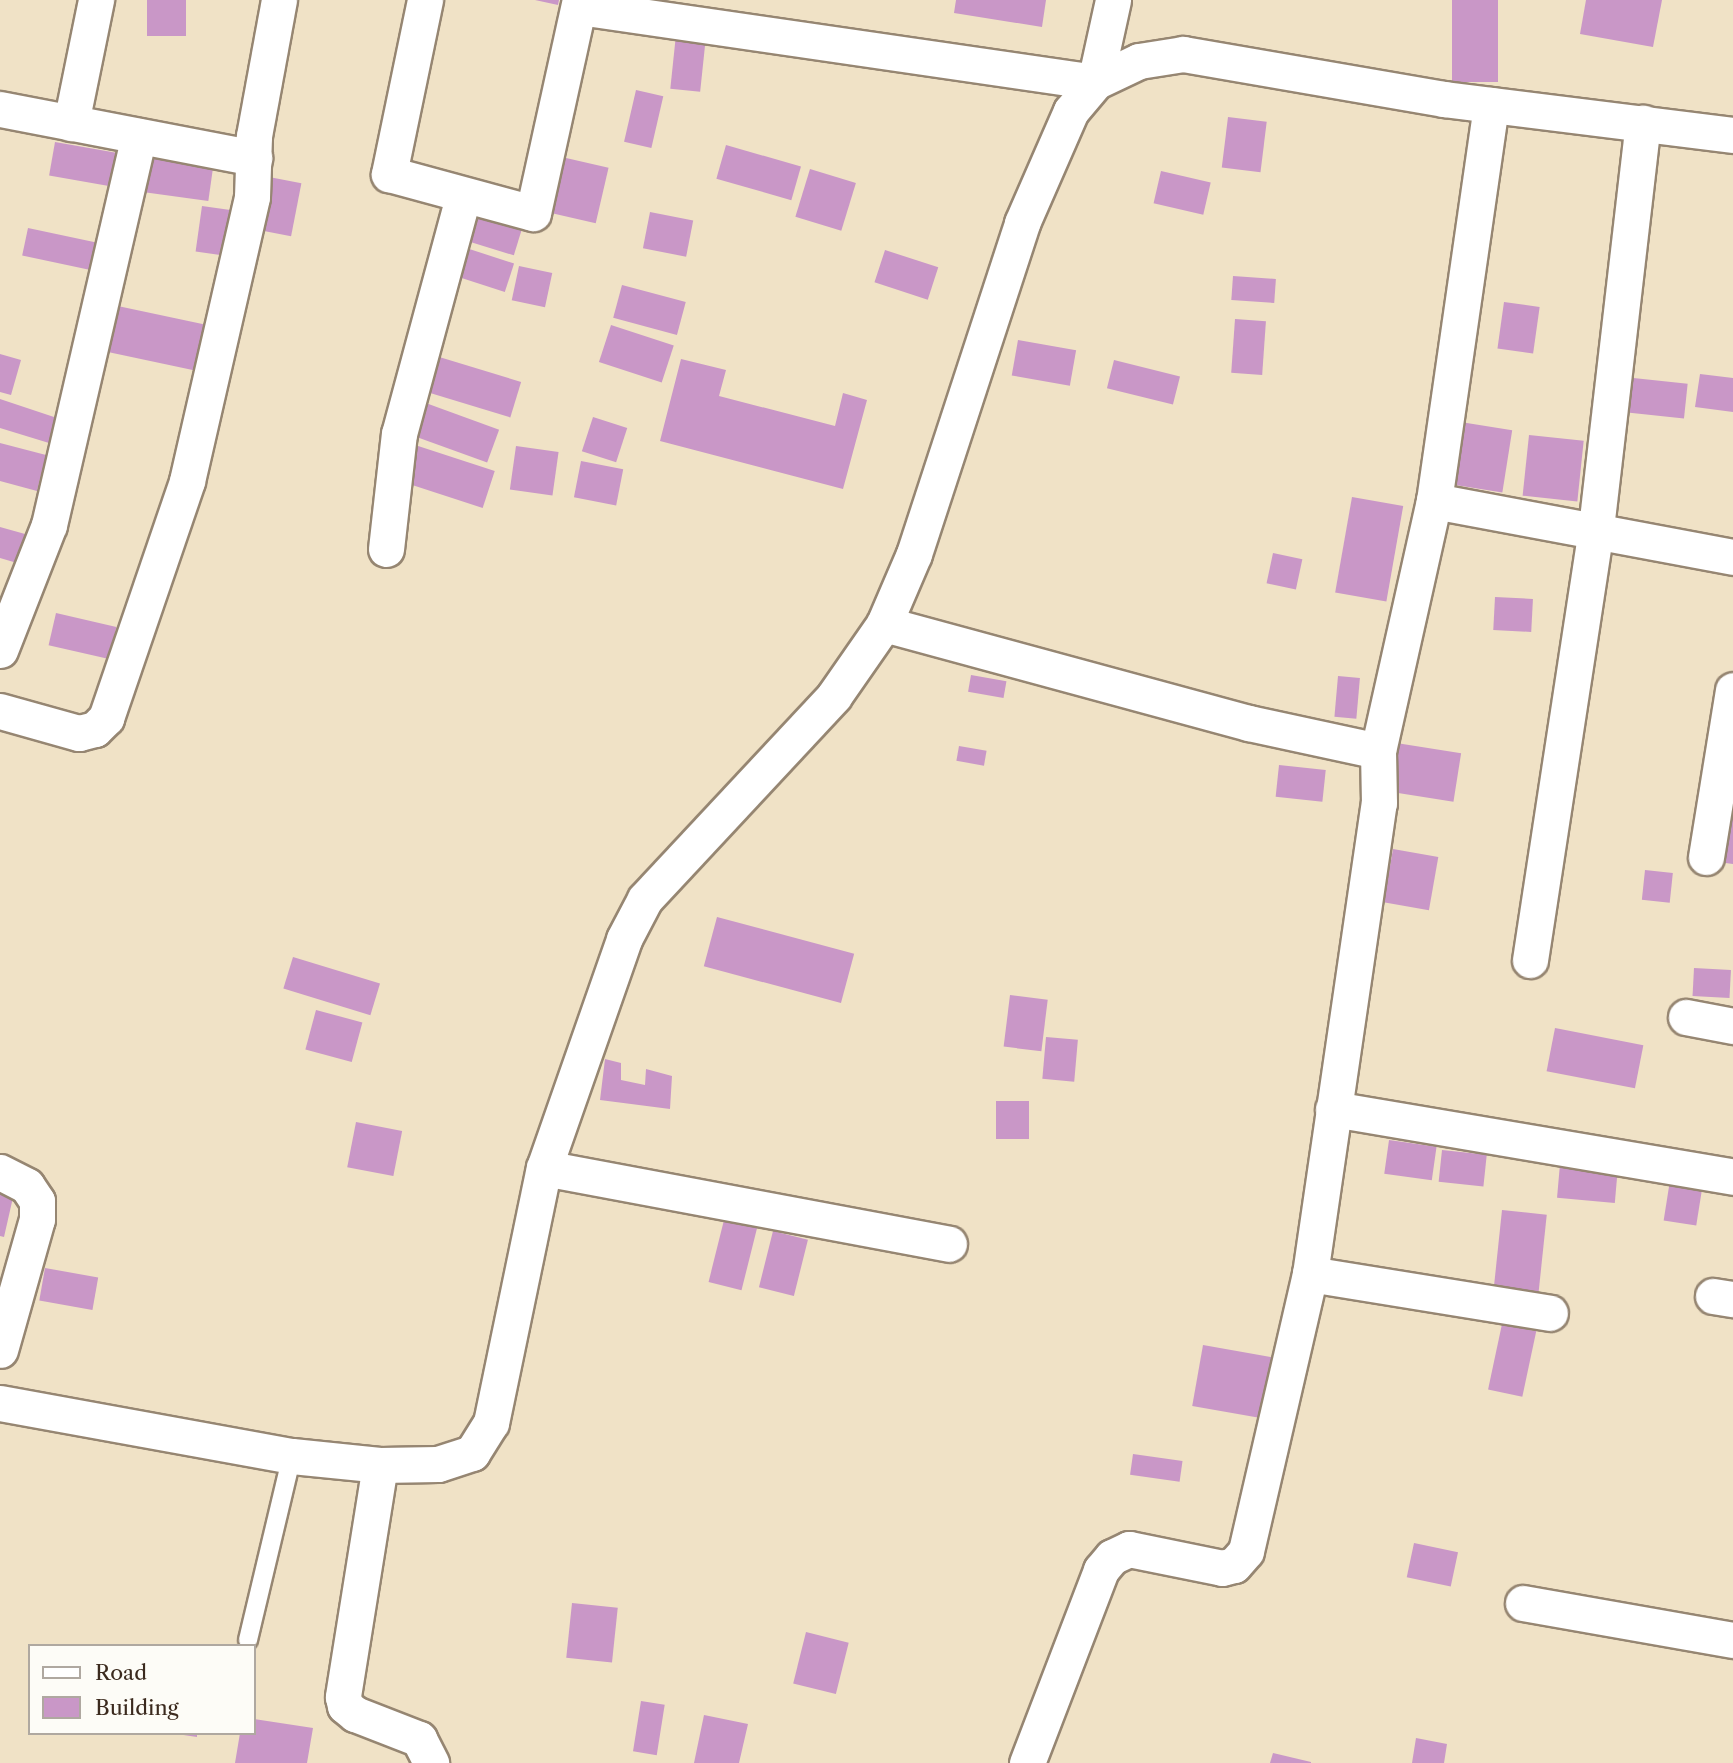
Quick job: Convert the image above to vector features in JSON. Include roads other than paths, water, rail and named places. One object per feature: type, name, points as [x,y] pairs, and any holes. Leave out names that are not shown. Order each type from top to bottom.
[{"type":"street","points":[[71,123],[96,0]]},
{"type":"street","points":[[0,711],[79,733],[95,729],[106,718],[187,481],[252,197],[254,158],[279,0]]},
{"type":"street","points":[[425,0],[389,174],[463,197],[533,213],[580,3],[1096,82]]},
{"type":"street","points":[[1096,82],[1113,0]]},
{"type":"street","points":[[0,1403],[292,1456],[380,1465],[438,1464],[472,1452],[491,1423],[544,1168],[624,939],[645,899],[834,696],[884,624],[927,518],[1022,223],[1071,111],[1096,82],[1139,61],[1183,54],[1491,105],[1733,135]]},
{"type":"street","points":[[1027,1763],[1101,1570],[1112,1558],[1129,1549],[1222,1569],[1234,1564],[1245,1551],[1310,1274],[1379,803],[1378,751],[1434,501],[1491,105]]},
{"type":"street","points":[[0,109],[254,158]]},
{"type":"street","points":[[1530,960],[1596,528],[1643,123]]},
{"type":"street","points":[[0,650],[49,525],[139,136]]},
{"type":"street","points":[[386,550],[399,433],[463,197]]},
{"type":"street","points":[[1434,501],[1596,528],[1733,557]]},
{"type":"street","points":[[884,624],[1249,723],[1378,751]]},
{"type":"street","points":[[1706,857],[1733,690]]},
{"type":"street","points":[[1686,1017],[1733,1026]]},
{"type":"street","points":[[1333,1109],[1733,1177]]},
{"type":"street","points":[[544,1168],[949,1244]]},
{"type":"street","points":[[0,1172],[27,1186],[37,1200],[37,1220],[0,1350]]},
{"type":"street","points":[[1310,1274],[1550,1312]]},
{"type":"street","points":[[380,1465],[343,1697],[345,1706],[355,1714],[419,1739],[431,1763]]},
{"type":"street","points":[[1523,1603],[1733,1640]]},
{"type":"lane","points":[[248,1640],[292,1456]]}]
